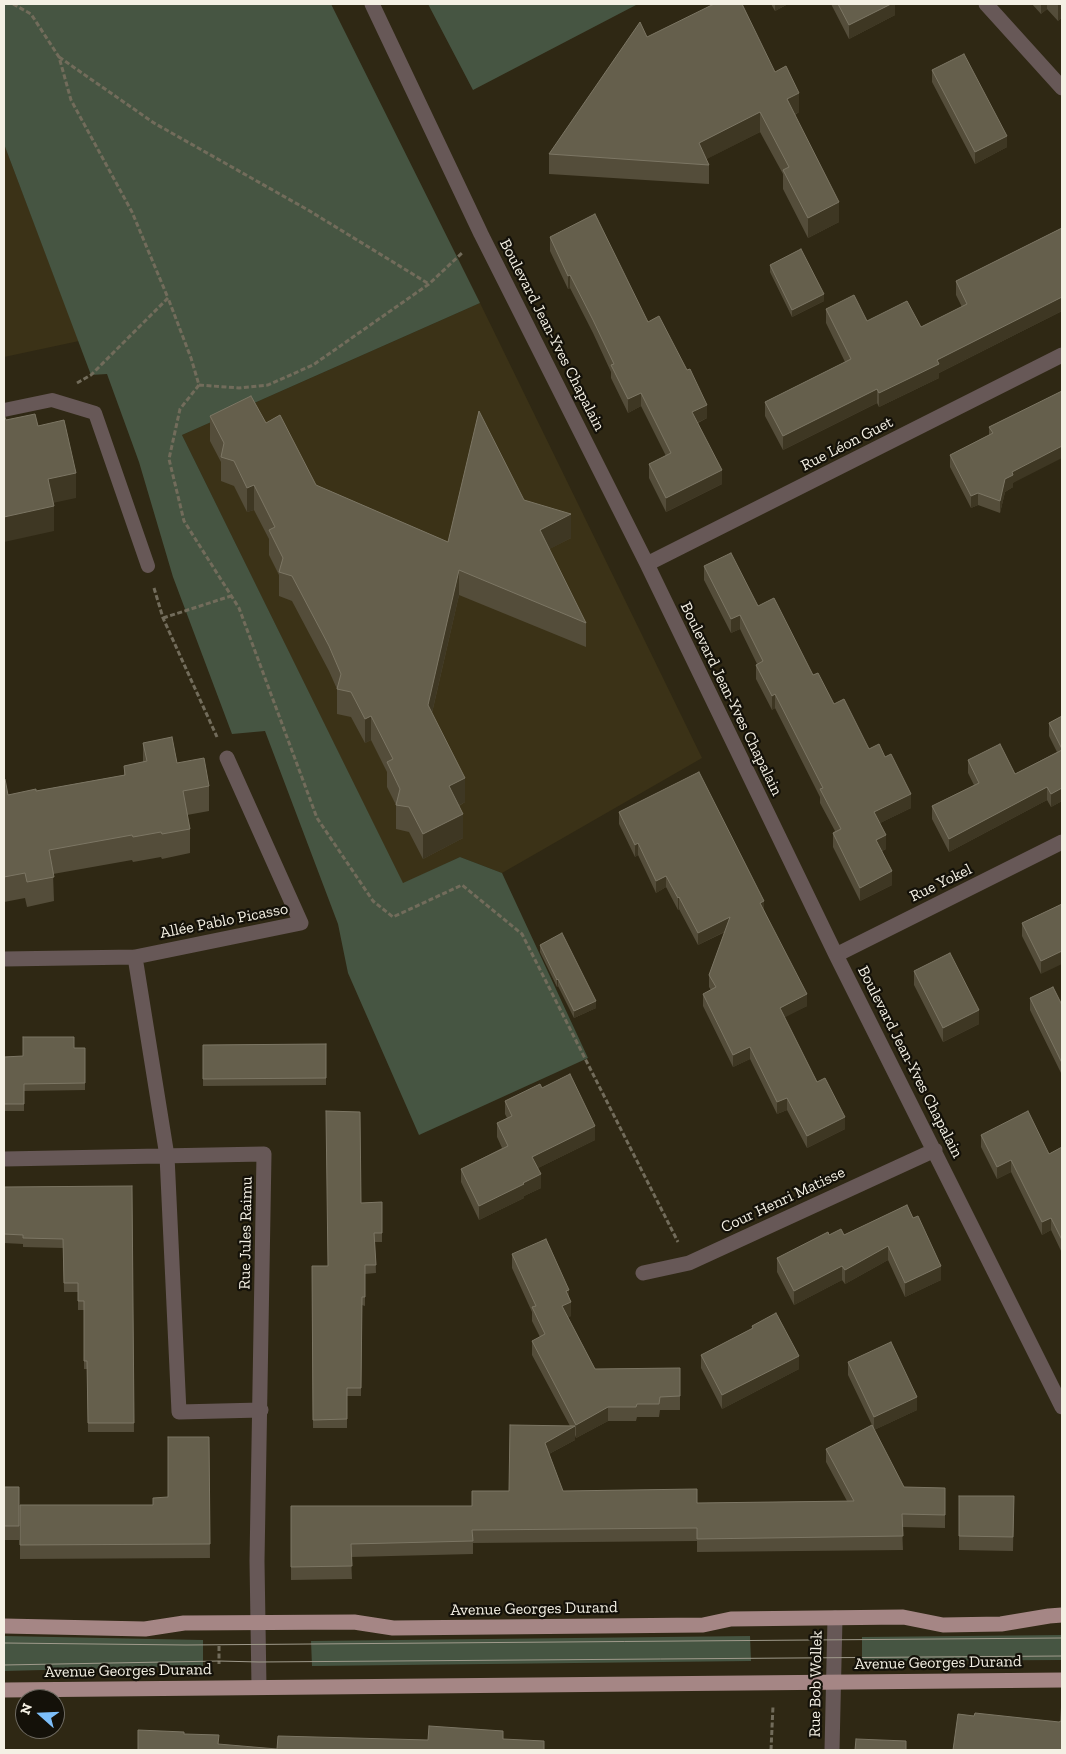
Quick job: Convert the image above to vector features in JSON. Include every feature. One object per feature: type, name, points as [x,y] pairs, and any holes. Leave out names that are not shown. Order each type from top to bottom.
[{"type":"main road","name":"Avenue Georges Durand","points":[[4,1626],[145,1629],[184,1623],[258,1622],[354,1622],[393,1628],[703,1625],[731,1618],[903,1617],[943,1625],[1001,1624],[1062,1615]]},
{"type":"main road","name":"Avenue Georges Durand","points":[[4,1690],[1062,1680]]},
{"type":"street","name":"Boulevard Jean-Yves Chapalain","points":[[372,4],[482,234],[647,564],[836,955],[1062,1407]]},
{"type":"street","points":[[986,4],[1062,88]]},
{"type":"street","name":"Rue Léon Guet","points":[[647,564],[1062,355]]},
{"type":"street","name":"Allée Pablo Picasso","points":[[4,959],[135,956],[301,923],[227,758]]},
{"type":"street","name":"Rue Yokel","points":[[836,955],[1062,842]]},
{"type":"street","points":[[135,956],[167,1156],[179,1412],[261,1410]]},
{"type":"street","name":"Cour Henri Matisse","points":[[643,1272],[689,1263],[935,1150]]},
{"type":"street","name":"Rue Jules Raimu","points":[[4,1159],[264,1154],[257,1562],[259,1687]]},
{"type":"street","name":"Rue Bob Wollek","points":[[832,1750],[836,1618]]},
{"type":"lane","points":[[4,410],[52,400],[95,413],[148,566]]},
{"type":"path","points":[[13,4],[31,14],[59,57],[70,100],[132,212],[168,298],[199,384]]},
{"type":"path","points":[[59,57],[154,123],[308,210],[429,284]]},
{"type":"path","points":[[199,384],[239,388],[268,385],[314,364],[429,284],[482,234]]},
{"type":"path","points":[[52,400],[90,375],[168,298]]},
{"type":"path","points":[[199,384],[180,409],[170,459],[184,521],[239,608],[317,818],[373,901],[393,917],[462,886],[522,934],[689,1263]]},
{"type":"path","points":[[148,566],[163,618],[227,758]]},
{"type":"path","points":[[163,618],[231,596]]},
{"type":"path","points":[[218,1688],[219,1623]]},
{"type":"path","points":[[771,1750],[774,1682]]},
{"type":"shaded area","points":[[4,144],[79,341],[4,357]]},
{"type":"shaded area","points":[[480,303],[702,758],[502,873],[460,857],[403,884],[182,435]]},
{"type":"green space","points":[[4,4],[331,4],[480,303],[182,435],[403,883],[460,857],[502,873],[588,1058],[419,1135],[348,973],[338,924],[265,731],[232,734],[173,577],[139,462],[107,374],[91,375],[4,144]]},
{"type":"green space","points":[[428,4],[635,4],[636,5],[473,90]]},
{"type":"green space","points":[[1062,1635],[1062,1660],[862,1661],[862,1637]]},
{"type":"green space","points":[[4,1636],[203,1640],[203,1666],[4,1671]]},
{"type":"green space","points":[[750,1636],[751,1661],[312,1666],[311,1641]]},
{"type":"building","points":[[714,4],[742,4],[775,72],[786,66],[799,93],[787,99],[839,202],[808,218],[783,170],[789,167],[760,112],[699,143],[709,165],[549,154],[640,22],[647,37]]},
{"type":"building","points":[[838,4],[891,4],[849,25]]},
{"type":"building","points":[[964,54],[1007,136],[975,152],[932,70]]},
{"type":"building","points":[[595,214],[648,322],[659,316],[687,370],[690,369],[707,405],[692,412],[722,470],[666,498],[649,464],[671,453],[641,393],[628,399],[611,365],[614,364],[593,320],[570,275],[568,276],[550,237]]},
{"type":"building","points":[[1062,228],[1062,297],[937,360],[939,364],[879,393],[877,389],[783,436],[765,402],[851,359],[826,309],[854,295],[867,321],[907,301],[921,327],[967,304],[956,281]]},
{"type":"building","points":[[801,249],[824,294],[792,310],[770,265]]},
{"type":"building","points":[[1062,391],[1062,446],[1012,472],[1013,475],[1005,479],[1000,501],[978,493],[971,496],[950,455],[993,433],[989,427]]},
{"type":"building","points":[[251,396],[266,423],[280,415],[316,485],[448,542],[479,411],[524,500],[571,514],[540,530],[586,623],[459,570],[428,705],[465,778],[449,786],[463,814],[423,834],[409,807],[396,805],[400,789],[387,762],[393,759],[371,716],[365,719],[351,692],[337,689],[341,674],[329,646],[292,576],[279,572],[283,558],[269,530],[275,527],[254,485],[247,488],[234,461],[221,457],[224,443],[210,416]]},
{"type":"building","points":[[4,414],[6,420],[35,414],[38,426],[64,420],[76,473],[48,479],[54,506],[4,517]]},
{"type":"building","points":[[731,553],[758,606],[774,598],[813,675],[818,673],[834,704],[844,699],[869,749],[879,744],[885,757],[891,754],[911,794],[874,812],[886,835],[876,840],[892,871],[860,888],[833,833],[841,829],[820,789],[823,788],[775,694],[772,696],[756,665],[763,661],[740,615],[731,619],[704,566]]},
{"type":"building","points":[[1062,716],[1062,749],[1049,723]]},
{"type":"building","points":[[172,737],[177,763],[204,758],[209,786],[183,791],[190,829],[133,837],[132,835],[49,850],[54,877],[27,882],[25,873],[4,877],[4,779],[8,795],[125,775],[124,766],[147,761],[143,743]]},
{"type":"building","points":[[1000,744],[1015,774],[1062,750],[1062,788],[1051,794],[1047,787],[949,839],[932,806],[979,783],[968,760]]},
{"type":"building","points":[[699,772],[764,901],[760,903],[807,994],[780,1008],[817,1082],[825,1078],[845,1117],[807,1136],[787,1098],[777,1102],[750,1047],[733,1055],[703,994],[716,987],[709,975],[730,917],[698,933],[666,876],[656,881],[638,843],[635,845],[619,812]]},
{"type":"building","points":[[1062,904],[1062,951],[1041,961],[1022,923]]},
{"type":"building","points":[[562,933],[596,1001],[574,1011],[540,945]]},
{"type":"building","points":[[950,953],[979,1010],[943,1028],[914,971]]},
{"type":"building","points":[[1053,987],[1062,1005],[1062,1063],[1030,998]]},
{"type":"building","points":[[23,1037],[74,1037],[74,1048],[85,1048],[85,1083],[24,1084],[24,1104],[4,1104],[4,1057],[23,1056]]},
{"type":"building","points":[[326,1044],[326,1078],[203,1079],[203,1045]]},
{"type":"building","points":[[570,1074],[595,1126],[532,1157],[541,1174],[479,1206],[461,1169],[508,1146],[497,1123],[512,1116],[505,1101],[540,1084],[542,1088]]},
{"type":"building","points":[[326,1111],[360,1112],[361,1203],[382,1202],[382,1233],[374,1233],[376,1265],[365,1265],[365,1297],[362,1297],[361,1388],[347,1388],[347,1419],[313,1420],[312,1266],[328,1266]]},
{"type":"building","points":[[1028,1111],[1049,1154],[1062,1147],[1062,1240],[1051,1218],[1042,1222],[1011,1160],[997,1167],[981,1135]]},
{"type":"building","points":[[132,1186],[134,1423],[88,1423],[87,1361],[84,1361],[84,1301],[78,1301],[78,1283],[64,1283],[63,1239],[23,1238],[23,1235],[4,1234],[4,1187]]},
{"type":"building","points":[[907,1205],[913,1218],[918,1216],[941,1266],[905,1283],[888,1246],[845,1270],[842,1266],[794,1291],[777,1258],[828,1232],[829,1235],[841,1229],[844,1235]]},
{"type":"building","points":[[546,1239],[569,1290],[566,1291],[571,1302],[562,1306],[595,1369],[680,1368],[680,1396],[660,1397],[659,1404],[637,1404],[636,1407],[608,1407],[576,1425],[532,1341],[545,1334],[532,1307],[536,1306],[512,1254]]},
{"type":"building","points":[[776,1313],[799,1356],[722,1395],[701,1355],[753,1328],[752,1326]]},
{"type":"building","points":[[891,1342],[917,1397],[874,1417],[848,1362]]},
{"type":"building","points":[[510,1425],[575,1426],[545,1443],[563,1491],[697,1489],[697,1503],[854,1501],[826,1449],[872,1425],[904,1487],[945,1488],[945,1515],[902,1514],[903,1536],[697,1539],[697,1528],[472,1530],[473,1541],[351,1544],[352,1566],[291,1567],[291,1506],[472,1506],[472,1491],[509,1491]]},
{"type":"building","points":[[168,1437],[209,1437],[210,1544],[20,1545],[20,1505],[153,1505],[153,1498],[168,1497]]},
{"type":"building","points":[[4,1487],[19,1487],[19,1526],[4,1526]]},
{"type":"building","points":[[959,1496],[1014,1496],[1013,1537],[959,1536]]},
{"type":"building","points":[[1062,1693],[1062,1750],[953,1750],[958,1714],[974,1716],[975,1713],[1059,1722],[1061,1721]]},
{"type":"building","points":[[429,1726],[503,1731],[503,1739],[544,1741],[544,1750],[138,1750],[138,1730],[219,1735],[218,1744],[277,1749],[278,1736],[428,1740]]},
{"type":"building","points":[[856,1739],[906,1741],[906,1750],[855,1750]]},
{"type":"tram line","points":[[4,1643],[186,1645],[1062,1638]]},
{"type":"tram line","points":[[4,1665],[219,1661],[1062,1656]]}]
